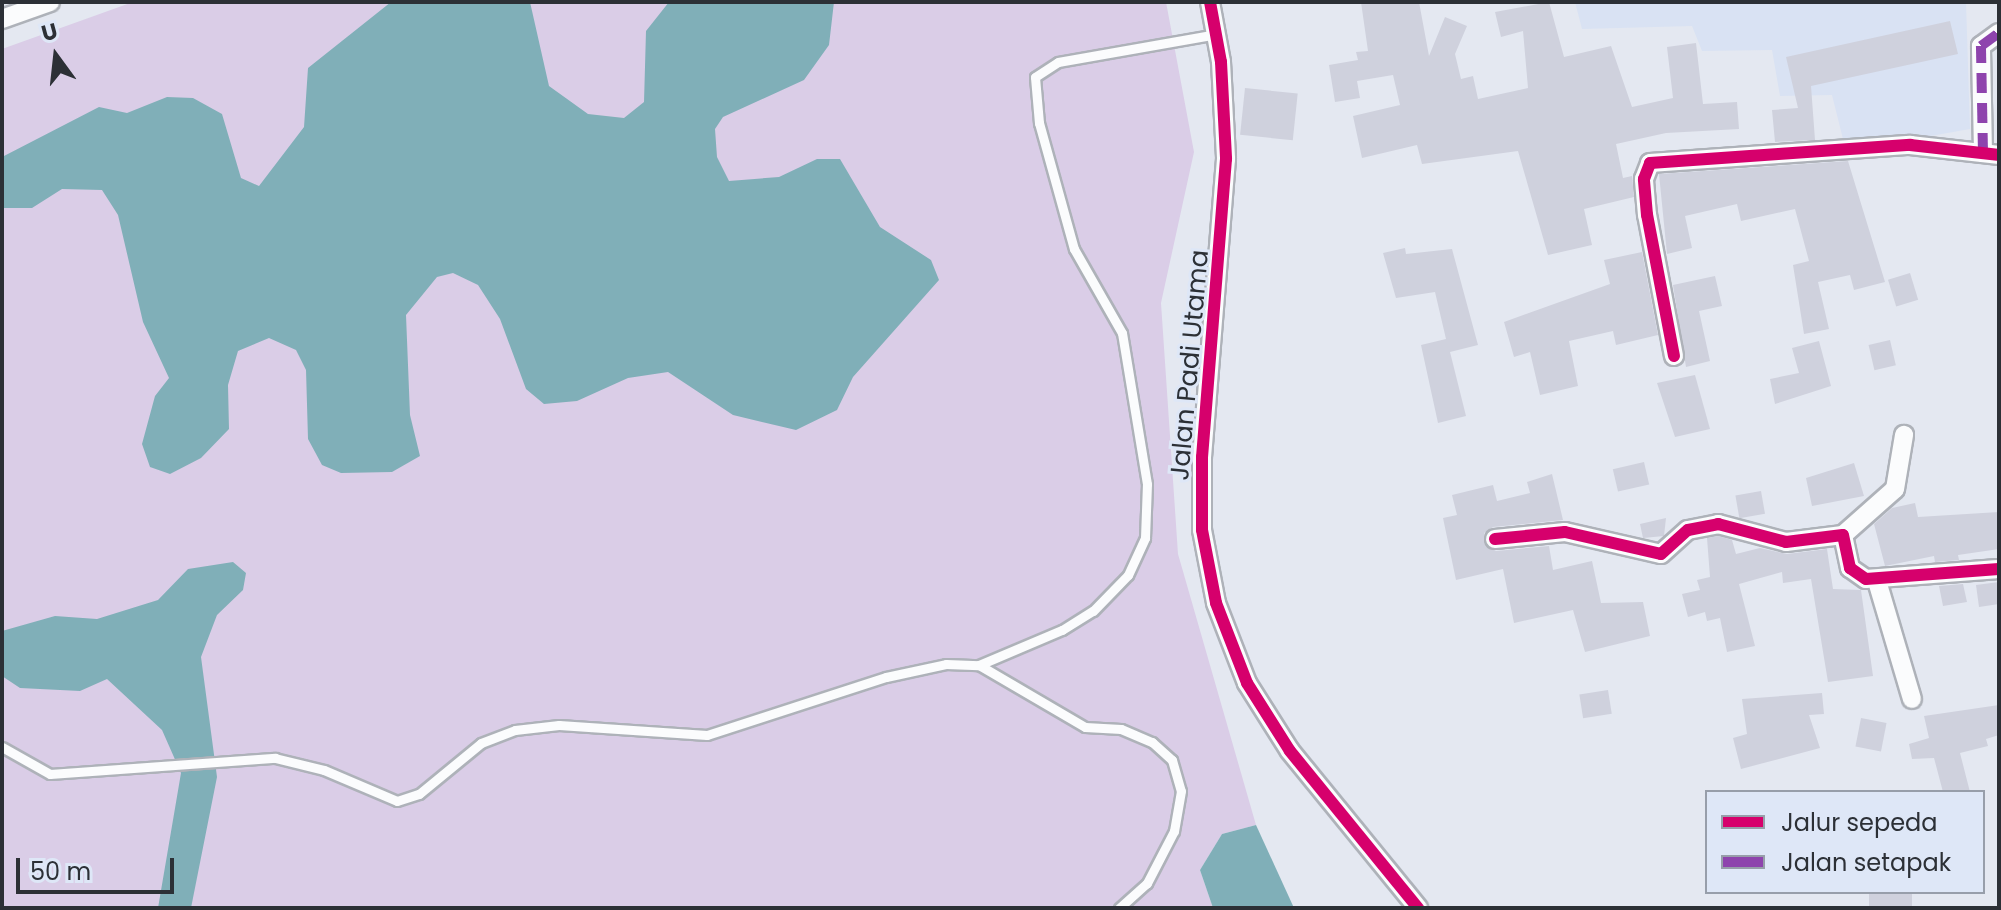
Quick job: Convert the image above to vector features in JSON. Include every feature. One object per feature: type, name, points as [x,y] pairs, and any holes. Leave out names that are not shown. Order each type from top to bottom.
[{"type":"street","points":[[2,19],[50,2]]},
{"type":"street","name":"Jalan Padi Utama","points":[[1210,2],[1216,34],[1226,159],[1202,530],[1216,603],[1247,683],[1290,751],[1418,908]]},
{"type":"street","points":[[1674,356],[1647,215],[1644,179],[1650,163],[1910,145],[1991,154],[1981,46],[1999,33]]},
{"type":"street","points":[[1495,539],[1565,532],[1661,554],[1688,530],[1718,524],[1786,542],[1843,535],[1895,489],[1904,435]]},
{"type":"street","points":[[1843,535],[1850,568],[1877,581],[1999,569]]},
{"type":"street","points":[[1877,581],[1912,699]]},
{"type":"lane","points":[[2,747],[50,774],[275,758],[324,770],[397,801],[419,794],[481,743],[515,730],[559,725],[707,735],[886,677],[946,664],[979,665],[1093,611],[1128,575],[1145,538],[1147,484],[1122,333],[1074,249],[1039,123],[1035,77],[1058,62],[1216,34]]},
{"type":"lane","points":[[979,665],[1085,727],[1121,729],[1152,742],[1172,760],[1181,791],[1174,831],[1147,883],[1119,908]]},
{"type":"shaded area","points":[[133,2],[1166,2],[1194,152],[1161,303],[1178,554],[1256,825],[1222,834],[1200,870],[1213,908],[2,908],[2,49]]},
{"type":"shaded area","points":[[1575,2],[1966,2],[1970,129],[1846,151],[1832,95],[1780,96],[1772,50],[1702,51],[1692,26],[1582,29]]},
{"type":"water","points":[[391,2],[530,2],[549,86],[588,114],[624,118],[644,102],[646,31],[669,2],[834,2],[829,45],[804,80],[723,117],[715,129],[717,157],[729,181],[779,177],[817,159],[840,159],[880,227],[931,260],[939,280],[853,377],[837,410],[796,430],[733,415],[668,372],[628,378],[577,401],[544,404],[526,389],[500,319],[478,285],[453,273],[437,277],[406,315],[410,415],[420,456],[392,472],[341,473],[322,465],[308,439],[306,370],[296,350],[269,338],[238,351],[228,385],[229,429],[201,458],[170,474],[150,467],[142,444],[155,396],[169,378],[143,322],[118,215],[102,190],[62,189],[32,208],[3,208],[4,156],[99,107],[127,113],[167,97],[193,98],[222,114],[241,178],[259,186],[304,127],[308,68]]},
{"type":"water","points":[[233,562],[246,573],[243,590],[217,615],[201,657],[217,777],[191,908],[158,908],[181,773],[162,730],[107,679],[80,691],[20,688],[2,676],[2,631],[55,616],[97,619],[158,600],[188,569]]},
{"type":"water","points":[[1256,825],[1294,908],[1213,908],[1200,870],[1222,834]]},
{"type":"building","points":[[1361,2],[1419,2],[1429,56],[1445,17],[1467,26],[1455,54],[1461,79],[1473,76],[1478,99],[1528,88],[1523,31],[1501,37],[1495,12],[1549,2],[1564,57],[1611,46],[1632,107],[1673,98],[1667,47],[1696,43],[1703,104],[1737,102],[1739,129],[1666,133],[1616,144],[1623,178],[1632,176],[1634,197],[1584,209],[1592,245],[1548,255],[1518,151],[1422,164],[1417,145],[1362,158],[1353,116],[1400,105],[1393,75],[1357,81],[1360,98],[1335,102],[1329,65],[1358,60],[1356,52],[1368,51]]},
{"type":"building","points":[[1950,21],[1958,54],[1811,86],[1815,140],[1775,142],[1772,110],[1798,108],[1786,57]]},
{"type":"building","points":[[1245,88],[1298,94],[1293,140],[1240,135]]},
{"type":"building","points":[[1848,161],[1885,282],[1854,290],[1850,275],[1818,282],[1829,329],[1804,334],[1793,265],[1809,261],[1795,209],[1741,221],[1737,204],[1685,216],[1692,248],[1667,254],[1659,174]]},
{"type":"building","points":[[1405,248],[1406,254],[1452,249],[1478,345],[1450,352],[1466,416],[1438,423],[1421,345],[1446,339],[1435,292],[1396,298],[1383,253]]},
{"type":"building","points":[[1642,252],[1658,335],[1616,345],[1613,331],[1569,341],[1578,386],[1540,395],[1530,352],[1514,357],[1504,322],[1610,284],[1604,260]]},
{"type":"building","points":[[1910,273],[1918,300],[1896,307],[1888,280]]},
{"type":"building","points":[[1715,276],[1722,306],[1699,311],[1710,361],[1686,367],[1673,285]]},
{"type":"building","points":[[1890,340],[1896,365],[1874,370],[1869,345]]},
{"type":"building","points":[[1819,341],[1831,386],[1775,404],[1770,379],[1799,373],[1792,348]]},
{"type":"building","points":[[1695,375],[1710,429],[1675,437],[1657,383]]},
{"type":"building","points":[[1644,462],[1649,484],[1618,492],[1613,469]]},
{"type":"building","points":[[1854,463],[1864,496],[1812,506],[1806,478]]},
{"type":"building","points":[[1552,474],[1563,520],[1493,527],[1484,533],[1485,545],[1496,551],[1549,546],[1553,570],[1592,561],[1601,603],[1643,602],[1650,636],[1585,652],[1573,610],[1514,623],[1503,569],[1456,580],[1443,518],[1457,515],[1452,495],[1493,485],[1497,501],[1530,493],[1527,482]]},
{"type":"building","points":[[1761,491],[1765,514],[1739,518],[1735,496]]},
{"type":"building","points":[[1915,503],[1918,517],[1999,512],[1999,549],[1958,555],[1959,560],[1935,562],[1934,556],[1885,566],[1874,524],[1892,508]]},
{"type":"building","points":[[1666,518],[1664,536],[1643,538],[1640,524]]},
{"type":"building","points":[[1718,536],[1732,540],[1736,554],[1760,548],[1787,554],[1827,549],[1833,589],[1861,590],[1873,676],[1828,682],[1811,579],[1783,583],[1782,572],[1739,584],[1755,646],[1727,652],[1720,618],[1707,621],[1705,612],[1688,617],[1682,594],[1700,590],[1697,580],[1710,577],[1707,538]]},
{"type":"building","points":[[1999,582],[1999,604],[1979,607],[1976,585]]},
{"type":"building","points":[[1963,584],[1967,602],[1943,606],[1939,586]]},
{"type":"building","points":[[1608,690],[1612,714],[1583,718],[1579,695]]},
{"type":"building","points":[[1822,693],[1824,714],[1809,715],[1820,748],[1741,769],[1733,738],[1747,734],[1742,699]]},
{"type":"building","points":[[1999,705],[1999,735],[1986,739],[1988,746],[1960,753],[1969,790],[1942,790],[1934,758],[1912,759],[1909,744],[1929,738],[1924,716]]},
{"type":"building","points":[[1861,718],[1887,723],[1881,751],[1855,746]]},
{"type":"building","points":[[1869,894],[1912,894],[1912,908],[1869,908]]},
{"type":"marked path","points":[[1983,153],[1981,46],[1999,33]]},
{"type":"cycle path","points":[[1210,2],[1221,62],[1226,159],[1202,457],[1202,530],[1216,603],[1247,683],[1290,751],[1418,908]]},
{"type":"cycle path","points":[[1674,356],[1647,215],[1644,179],[1650,163],[1910,145],[1999,155]]},
{"type":"cycle path","points":[[1495,539],[1565,532],[1661,554],[1688,530],[1718,524],[1786,542],[1843,535],[1850,568],[1866,579],[1999,569]]}]
